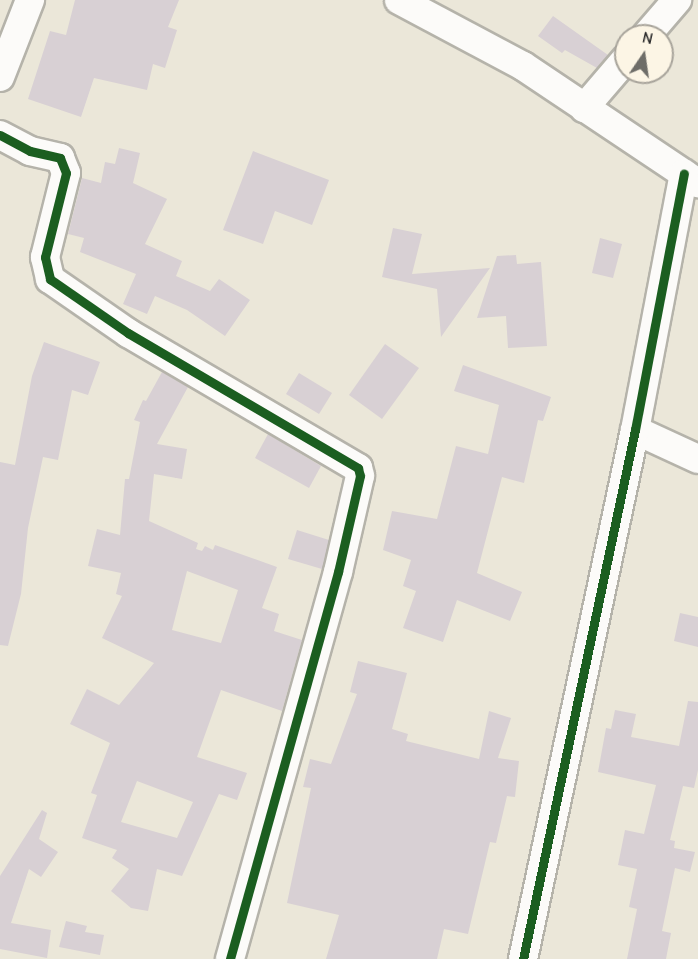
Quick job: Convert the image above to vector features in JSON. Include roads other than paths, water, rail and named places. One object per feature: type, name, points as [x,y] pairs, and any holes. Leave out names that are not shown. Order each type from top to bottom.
[{"type":"street","points":[[0,77],[30,0]]},
{"type":"street","points":[[399,0],[523,66],[691,178],[523,959]]},
{"type":"street","points":[[656,24],[676,0]]},
{"type":"street","points":[[584,108],[614,73]]},
{"type":"street","points":[[0,135],[30,150],[60,158],[66,173],[45,257],[50,279],[128,333],[358,468],[360,476],[338,572],[230,959]]},
{"type":"street","points":[[635,430],[698,459]]}]
